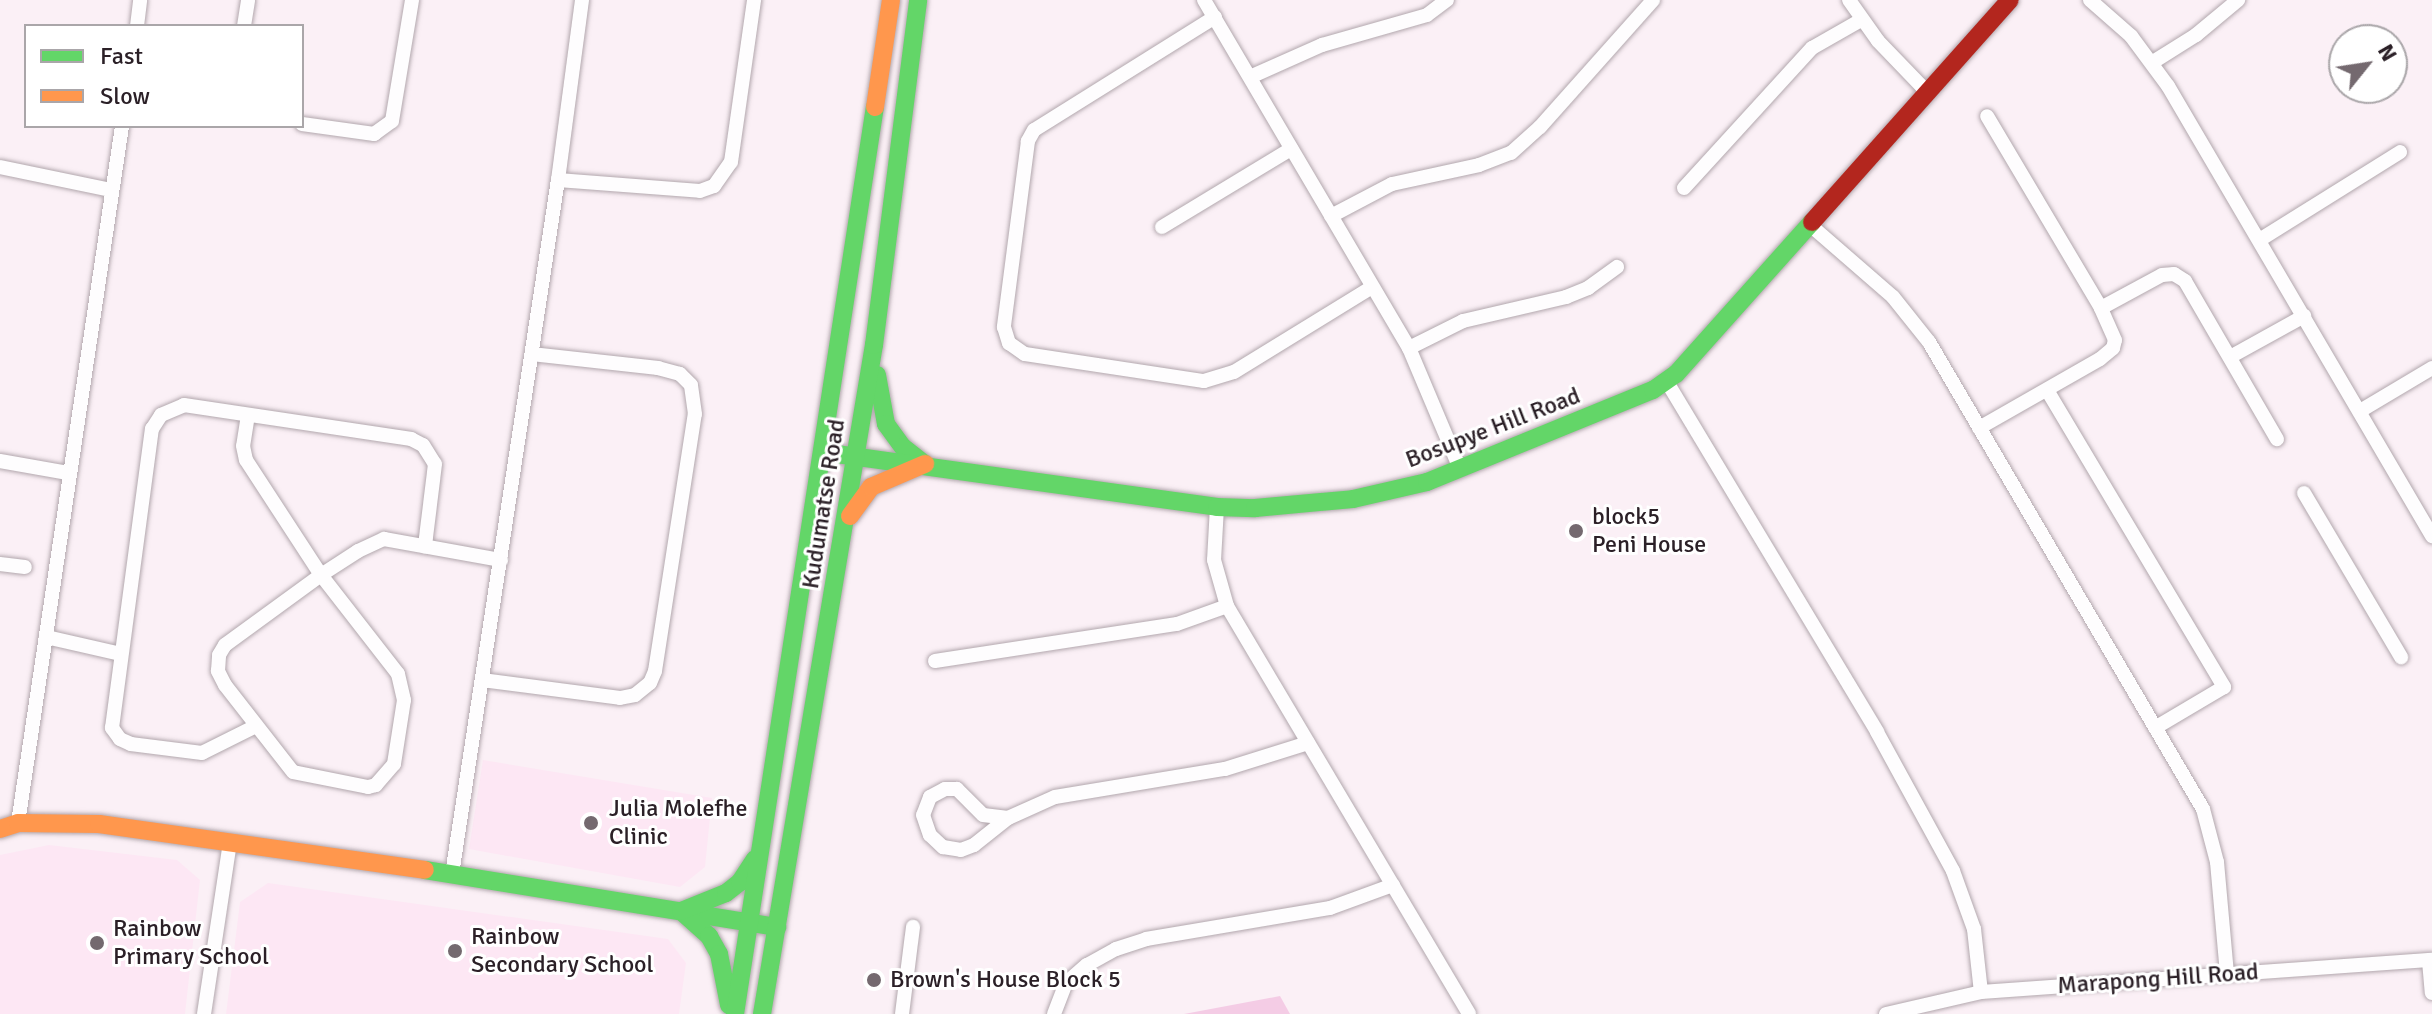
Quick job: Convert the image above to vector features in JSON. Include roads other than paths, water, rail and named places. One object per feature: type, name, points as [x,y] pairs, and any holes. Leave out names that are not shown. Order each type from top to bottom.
[{"type":"main road","name":"Kudumatse Road","points":[[732,1014],[750,922],[891,0]]},
{"type":"main road","name":"Kudumatse Road","points":[[762,1014],[874,345],[918,0]]},
{"type":"main road","name":"Bosupye Hill Road","points":[[822,452],[1217,507],[1297,506],[1353,499],[1414,486],[1460,469],[1667,382],[2010,0]]},
{"type":"main road","points":[[846,520],[871,487],[925,464],[903,447],[886,424],[874,345]]},
{"type":"main road","points":[[9,826],[99,824],[452,874],[777,927]]},
{"type":"main road","points":[[681,911],[726,893],[740,882],[761,850]]},
{"type":"main road","points":[[681,911],[709,936],[719,954],[732,1014]]},
{"type":"street","points":[[137,24],[140,0]]},
{"type":"street","points":[[244,24],[248,0]]},
{"type":"street","points":[[304,124],[374,134],[392,121],[412,0]]},
{"type":"street","points":[[452,874],[558,180],[582,0]]},
{"type":"street","points":[[558,180],[700,191],[714,186],[731,162],[754,0]]},
{"type":"street","points":[[1204,0],[1409,348],[1460,469]]},
{"type":"street","points":[[1250,77],[1322,45],[1427,15],[1447,0]]},
{"type":"street","points":[[1331,216],[1392,184],[1479,165],[1511,153],[1540,127],[1653,0]]},
{"type":"street","points":[[1849,0],[1861,20],[1927,92]]},
{"type":"street","points":[[2090,0],[2131,36],[2153,62],[2261,239],[2432,536]]},
{"type":"street","points":[[2153,62],[2196,35],[2238,0]]},
{"type":"street","points":[[1215,17],[1034,130],[1028,141],[1004,327],[1009,343],[1025,354],[1204,381],[1234,372],[1372,287]]},
{"type":"street","points":[[1684,188],[1812,48],[1861,20]]},
{"type":"street","points":[[1979,428],[2113,348],[2113,330],[1987,116]]},
{"type":"street","points":[[9,826],[46,637],[122,128]]},
{"type":"street","points":[[1162,227],[1291,149]]},
{"type":"street","points":[[2261,239],[2400,152]]},
{"type":"street","points":[[0,167],[111,190]]},
{"type":"street","points":[[1809,224],[1912,318],[2203,809],[2217,862],[2227,974]]},
{"type":"street","points":[[1409,348],[1463,321],[1566,297],[1588,288],[1617,267]]},
{"type":"street","points":[[2101,308],[2162,275],[2174,274],[2185,281],[2277,439]]},
{"type":"street","points":[[2230,357],[2304,316]]},
{"type":"street","points":[[482,680],[620,698],[635,695],[650,683],[655,671],[690,443],[695,396],[691,385],[680,374],[658,368],[532,354]]},
{"type":"street","points":[[2360,411],[2432,368]]},
{"type":"street","points":[[1667,382],[1870,719],[1953,871],[1974,929],[1981,992]]},
{"type":"street","points":[[2047,390],[2224,687],[2155,728]]},
{"type":"street","points":[[256,726],[202,753],[131,744],[120,739],[112,728],[152,429],[161,415],[184,405],[411,439],[423,445],[435,464],[425,546]]},
{"type":"street","points":[[248,415],[243,446],[246,460],[321,575],[398,674],[404,700],[394,764],[376,785],[368,787],[305,777],[284,765],[218,671],[219,655],[238,633],[321,575],[358,551],[384,539],[501,560]]},
{"type":"street","points":[[0,461],[68,473]]},
{"type":"street","points":[[2304,493],[2401,657]]},
{"type":"street","points":[[1217,507],[1214,560],[1227,606],[1469,1014]]},
{"type":"street","points":[[0,564],[25,567]]},
{"type":"street","points":[[935,661],[1177,624],[1227,606]]},
{"type":"street","points":[[46,637],[121,654]]},
{"type":"street","points":[[1008,818],[983,815],[957,789],[945,789],[930,797],[923,815],[930,835],[943,847],[961,850],[974,845],[1008,818],[1055,797],[1225,769],[1308,743]]},
{"type":"street","points":[[204,1014],[230,843]]},
{"type":"street","points":[[1054,1014],[1066,983],[1087,965],[1116,949],[1146,939],[1330,908],[1393,885]]},
{"type":"street","points":[[902,1014],[913,927]]},
{"type":"street","points":[[2430,960],[2432,993]]},
{"type":"street","name":"Marapong Hill Road","points":[[1886,1014],[1981,992],[2430,960]]},
{"type":"place","name":"block5 Peni House","points":[[1576,531]]},
{"type":"place","name":"Julia Molefhe Clinic","points":[[591,823]]},
{"type":"place","name":"Rainbow Primary School","points":[[97,943]]},
{"type":"place","name":"Rainbow Secondary School","points":[[455,951]]},
{"type":"place","name":"Brown's House Block 5","points":[[874,980]]}]
